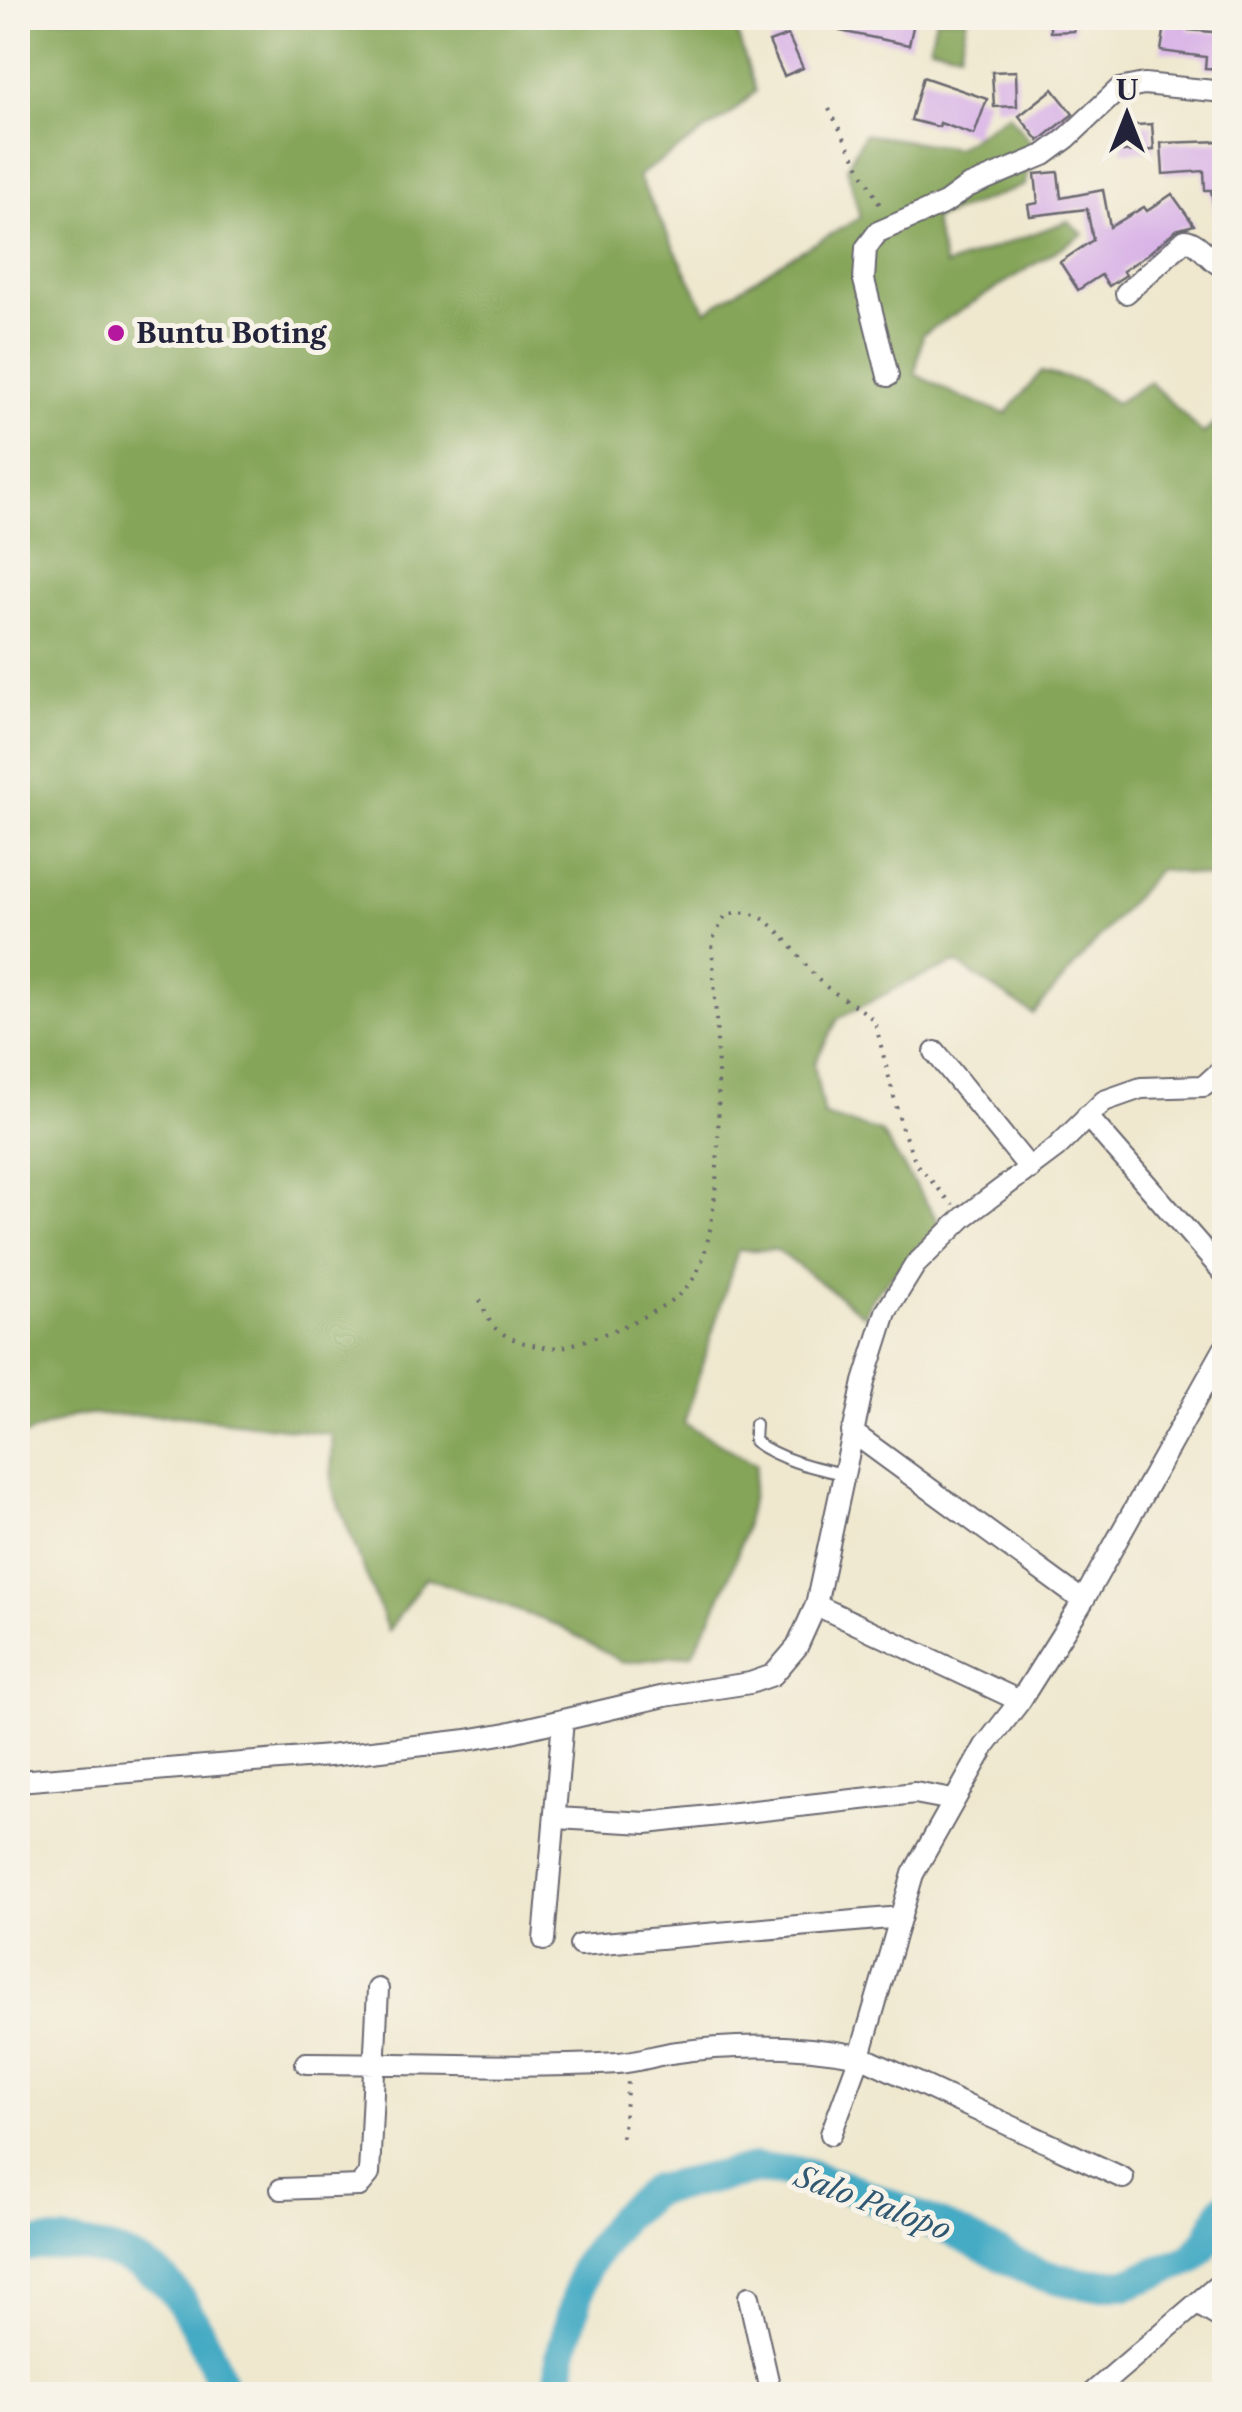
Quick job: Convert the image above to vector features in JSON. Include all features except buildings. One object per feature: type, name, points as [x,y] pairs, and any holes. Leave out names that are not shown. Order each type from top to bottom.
[{"type":"street","points":[[888,376],[864,270],[869,240],[945,203],[967,187],[1044,154],[1067,138],[1118,89],[1144,84],[1224,92]]},
{"type":"street","points":[[1126,292],[1186,240],[1224,267]]},
{"type":"street","points":[[935,1052],[1030,1169]]},
{"type":"street","points":[[18,1782],[329,1756],[488,1736],[665,1696],[765,1679],[778,1671],[797,1647],[816,1605],[842,1474],[880,1329],[892,1298],[926,1252],[964,1217],[1056,1148],[1104,1101],[1131,1090],[1204,1086],[1224,1068]]},
{"type":"street","points":[[1087,1116],[1224,1273]]},
{"type":"street","points":[[831,2134],[860,2056],[913,1874],[985,1746],[1020,1701],[1083,1600],[1224,1349]]},
{"type":"street","points":[[852,1432],[1083,1600]]},
{"type":"street","points":[[816,1605],[1020,1701]]},
{"type":"street","points":[[544,1940],[563,1720]]},
{"type":"street","points":[[556,1818],[646,1823],[915,1794],[952,1800]]},
{"type":"street","points":[[580,1945],[901,1917]]},
{"type":"street","points":[[280,2189],[359,2186],[366,2182],[378,1990]]},
{"type":"street","points":[[306,2062],[566,2065],[630,2062],[674,2052],[757,2046],[808,2048],[860,2056],[1122,2178]]},
{"type":"street","points":[[1103,2392],[1224,2280]]},
{"type":"street","points":[[749,2297],[771,2394]]},
{"type":"street","points":[[1197,2304],[1224,2320]]},
{"type":"lane","points":[[754,1424],[754,1440],[764,1448],[806,1466],[842,1474]]},
{"type":"path","points":[[829,109],[869,179],[890,227]]},
{"type":"path","points":[[480,1300],[497,1330],[524,1341],[559,1348],[615,1331],[682,1292],[696,1276],[706,1249],[714,1197],[718,1121],[712,941],[725,916],[737,912],[768,924],[792,944],[820,982],[875,1022],[902,1129],[917,1165],[964,1217]]},
{"type":"path","points":[[622,2137],[630,2062]]},
{"type":"green space","points":[[18,18],[743,18],[737,33],[756,91],[731,114],[638,176],[706,311],[860,218],[847,167],[864,134],[956,148],[1008,114],[1032,144],[1025,185],[933,220],[945,266],[1068,221],[1083,234],[923,334],[915,374],[1006,414],[1041,372],[1083,382],[1116,403],[1150,382],[1203,434],[1214,424],[1224,436],[1224,880],[1159,869],[1033,1014],[956,963],[906,983],[838,1019],[814,1064],[824,1116],[881,1132],[940,1224],[873,1296],[864,1315],[777,1250],[738,1250],[684,1423],[756,1464],[753,1491],[735,1562],[692,1654],[623,1663],[557,1625],[426,1577],[388,1631],[332,1488],[331,1434],[179,1415],[76,1415],[18,1438]]},
{"type":"green space","points":[[936,18],[967,18],[960,52],[930,46]]},
{"type":"waterway","name":"Salo Palopo","points":[[560,2394],[561,2356],[585,2268],[621,2217],[655,2190],[755,2169],[798,2172],[854,2190],[952,2231],[1038,2274],[1084,2284],[1126,2284],[1192,2259],[1209,2239],[1224,2208]]},
{"type":"waterway","name":"Salo Palopo","points":[[18,2247],[54,2244],[92,2248],[129,2259],[161,2278],[199,2332],[223,2394]]},
{"type":"place","name":"Buntu Boting","points":[[116,333]]}]
